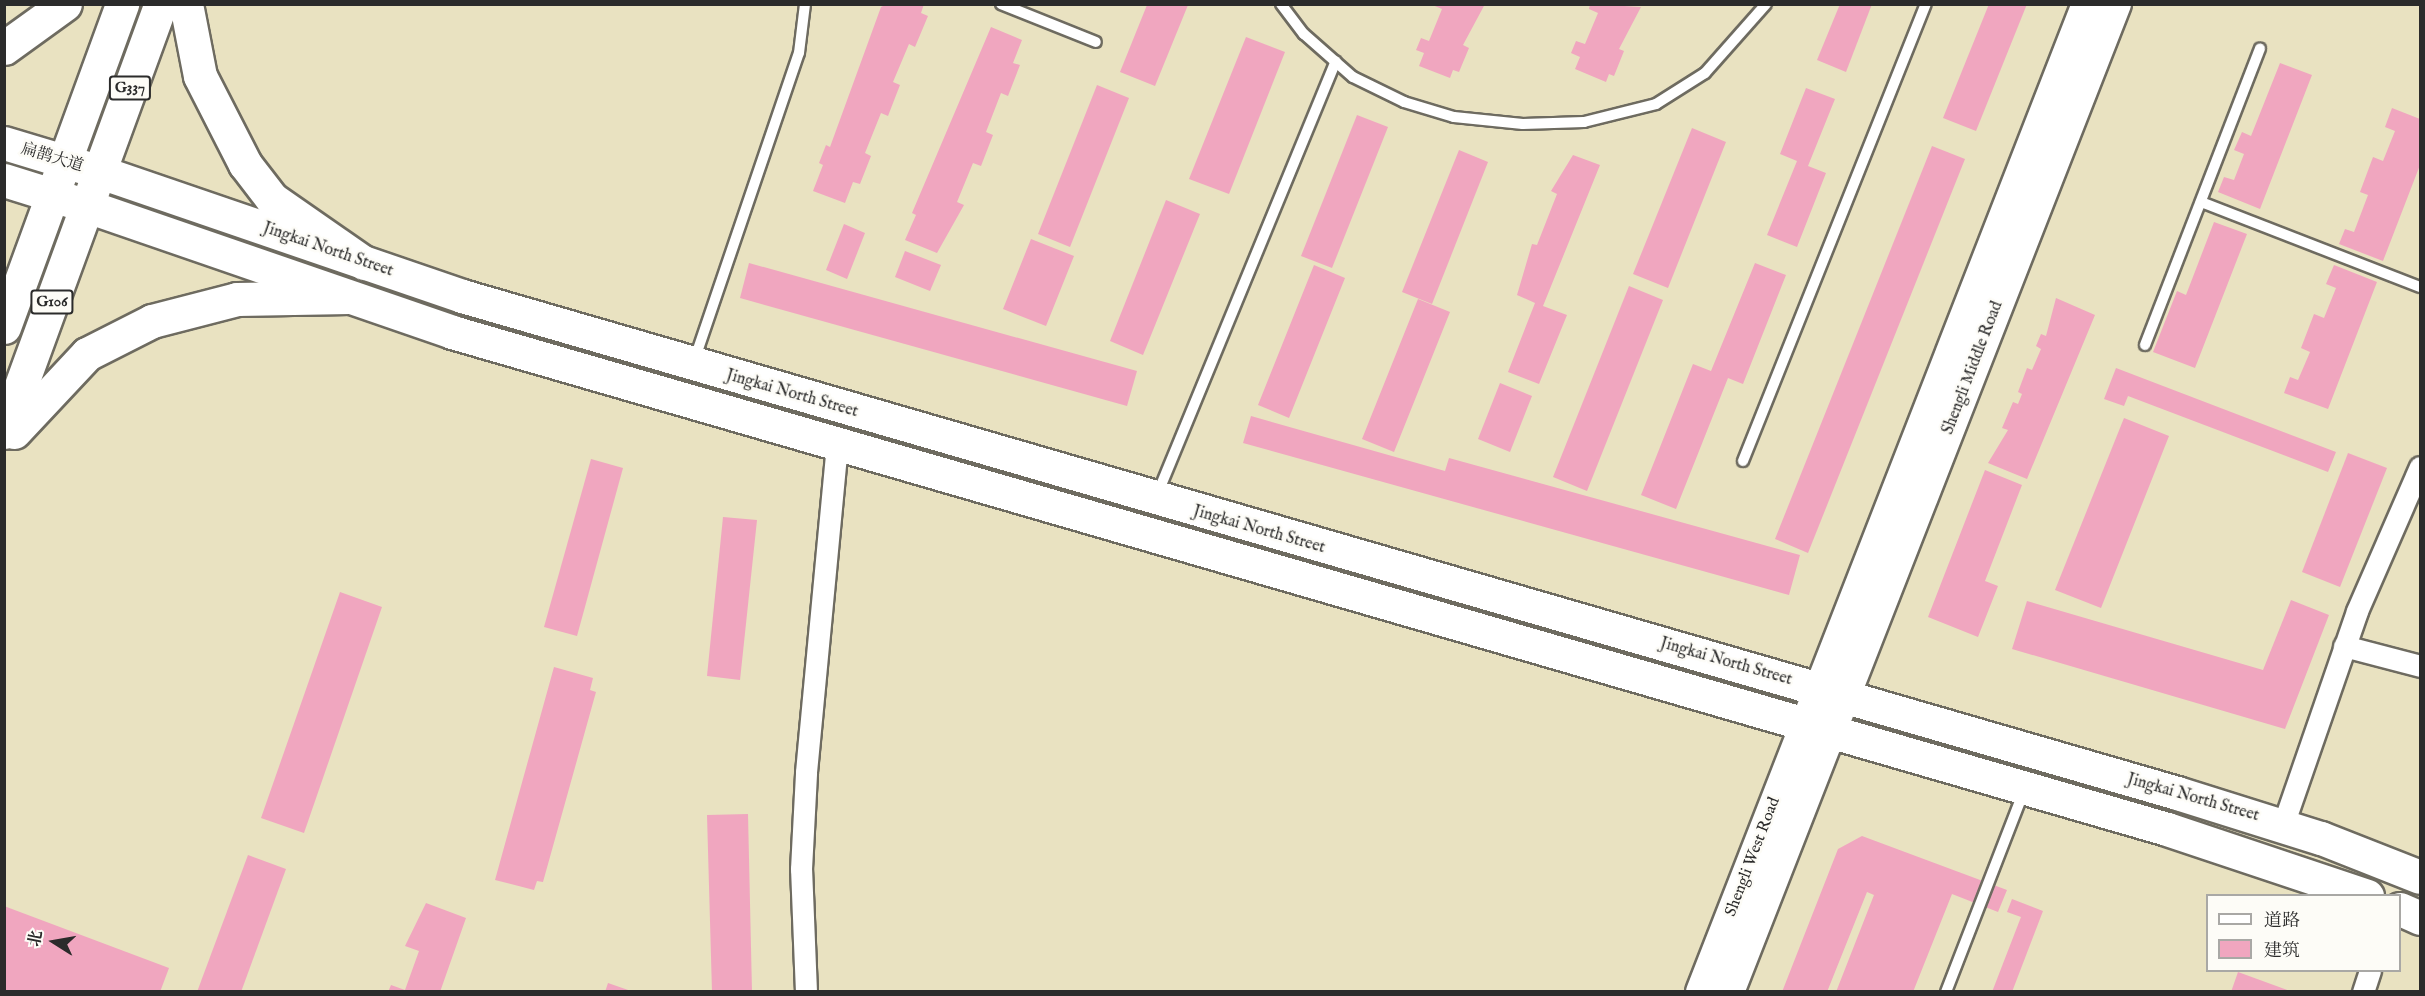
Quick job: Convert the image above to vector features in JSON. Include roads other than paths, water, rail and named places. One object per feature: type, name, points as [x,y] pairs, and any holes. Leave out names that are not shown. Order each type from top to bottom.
[{"type":"main road","points":[[4,48],[65,4]]},
{"type":"main road","name":"G337","points":[[65,161],[122,4]]},
{"type":"main road","name":"G337","points":[[100,172],[161,4]]},
{"type":"main road","points":[[186,4],[200,76],[244,164],[272,199],[364,262]]},
{"type":"main road","name":"扁鹊大道","points":[[4,143],[100,172]]},
{"type":"main road","name":"G106","points":[[4,327],[65,161]]},
{"type":"main road","name":"G106","points":[[4,432],[100,172]]},
{"type":"main road","name":"Jingkai North Street","points":[[100,172],[364,262],[693,364],[1155,501],[1831,692],[2283,825],[2421,878]]},
{"type":"main road","points":[[4,180],[87,206],[349,297],[837,446],[1817,727],[2262,858],[2361,894]]},
{"type":"main road","points":[[4,446],[24,416],[87,354],[152,321],[237,299],[349,297]]},
{"type":"main road","points":[[2401,909],[2421,918]]},
{"type":"street","name":"Shengli Middle Road","points":[[1831,692],[2087,4]]},
{"type":"street","name":"Shengli Middle Road","points":[[1817,727],[2116,4]]},
{"type":"street","points":[[806,992],[801,869],[806,783],[837,446]]},
{"type":"street","points":[[2283,825],[2344,646],[2421,467]]},
{"type":"street","points":[[2344,646],[2421,666]]},
{"type":"street","name":"Shengli West Road","points":[[1701,992],[1817,727]]},
{"type":"street","name":"Shengli West Road","points":[[1729,992],[1817,727]]},
{"type":"street","points":[[2363,992],[2369,972]]},
{"type":"lane","points":[[693,364],[799,53],[806,4]]},
{"type":"lane","points":[[1001,4],[1096,42]]},
{"type":"lane","points":[[1281,4],[1353,77],[1404,102],[1454,117],[1584,122],[1656,104],[1705,73],[1766,4]]},
{"type":"lane","points":[[1743,461],[1926,4]]},
{"type":"lane","points":[[2145,345],[2260,49]]},
{"type":"lane","points":[[1155,501],[1336,61]]},
{"type":"lane","points":[[2201,202],[2421,287]]},
{"type":"lane","points":[[1946,992],[2025,789]]}]
